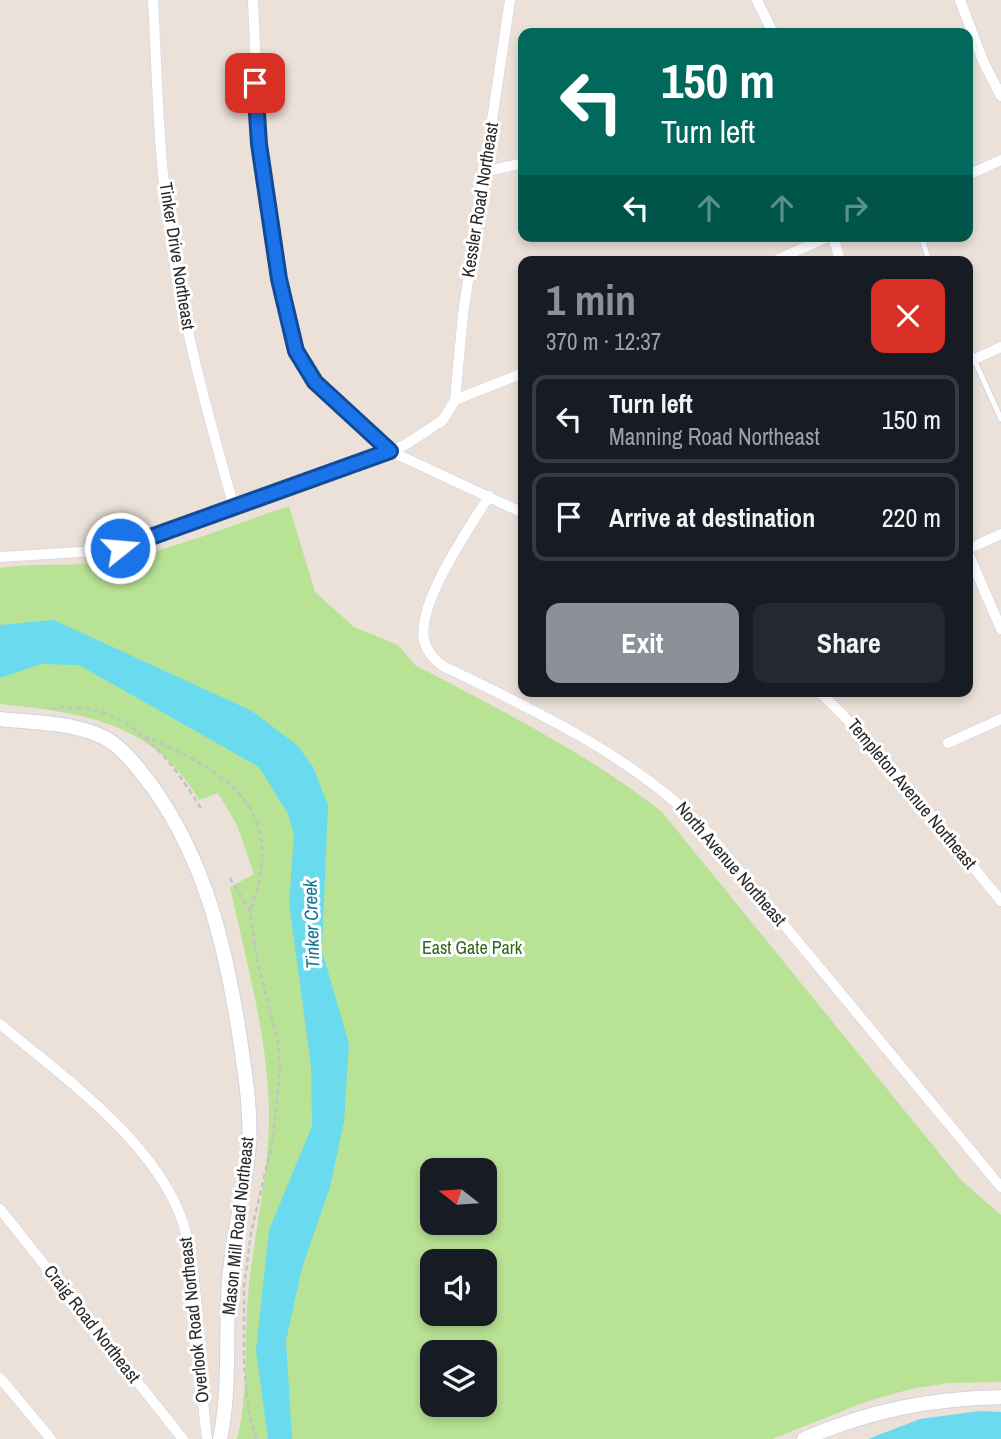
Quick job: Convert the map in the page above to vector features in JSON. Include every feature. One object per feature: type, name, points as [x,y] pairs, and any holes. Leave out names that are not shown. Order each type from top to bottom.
[{"type":"street","name":"Tinker Drive Northeast","points":[[153,0],[162,154],[173,252],[190,339],[234,507]]},
{"type":"street","points":[[253,0],[259,144],[287,325],[296,351],[315,382],[390,451],[518,510]]},
{"type":"street","name":"Kessler Road Northeast","points":[[455,400],[463,314],[510,0]]},
{"type":"street","points":[[757,0],[770,28]]},
{"type":"street","points":[[960,0],[971,28]]},
{"type":"street","points":[[973,34],[1001,96]]},
{"type":"street","points":[[973,172],[1001,160]]},
{"type":"street","points":[[484,173],[518,164]]},
{"type":"street","points":[[786,256],[818,242]]},
{"type":"street","points":[[973,359],[1001,347]]},
{"type":"street","points":[[0,557],[120,548],[405,445],[443,420],[455,400],[518,375]]},
{"type":"street","name":"North Avenue Northeast","points":[[489,496],[430,602],[424,632],[429,652],[443,667],[602,748],[677,801],[703,827],[1001,1187]]},
{"type":"street","points":[[973,548],[1001,534]]},
{"type":"street","points":[[973,563],[1001,629]]},
{"type":"street","name":"Templeton Avenue Northeast","points":[[825,697],[878,752],[1001,901]]},
{"type":"street","name":"Mason Mill Road Northeast","points":[[0,719],[85,730],[112,743],[125,753],[180,829],[194,855],[216,919],[236,1013],[249,1122],[230,1277],[229,1383],[220,1439]]},
{"type":"street","points":[[948,743],[1001,719]]},
{"type":"street","name":"Overlook Road Northeast","points":[[0,1024],[109,1117],[151,1165],[172,1198],[187,1237],[207,1439]]},
{"type":"street","name":"Craig Road Northeast","points":[[0,1209],[183,1439]]},
{"type":"street","points":[[0,1378],[51,1439]]},
{"type":"street","points":[[804,1439],[900,1406],[949,1399],[1001,1397]]},
{"type":"lane","points":[[973,364],[1001,419]]},
{"type":"path","points":[[143,735],[206,765],[226,779],[242,796],[254,816],[263,863],[260,886],[250,911]]},
{"type":"green space","name":"East Gate Park","points":[[289,506],[315,592],[354,627],[398,645],[415,665],[573,751],[662,812],[961,1180],[1001,1215],[1001,1382],[948,1383],[911,1389],[868,1401],[772,1439],[237,1439],[245,1386],[248,1296],[266,1162],[269,1117],[261,1030],[230,887],[254,874],[237,825],[218,793],[199,800],[160,753],[138,737],[87,718],[0,704],[0,568],[109,562],[186,542]]},
{"type":"water","name":"Tinker Creek","points":[[54,620],[252,711],[298,746],[313,767],[328,805],[322,951],[349,1044],[344,1122],[330,1187],[302,1268],[286,1341],[292,1439],[268,1439],[256,1350],[269,1230],[312,1126],[311,1065],[289,904],[294,835],[288,814],[259,767],[79,665],[41,664],[0,678],[0,625]]},
{"type":"water","points":[[979,1411],[1001,1412],[1001,1439],[868,1439],[920,1419]]},
{"type":"route","points":[[120,548],[390,451],[315,382],[296,351],[287,325],[279,279],[259,144],[255,83]]}]
